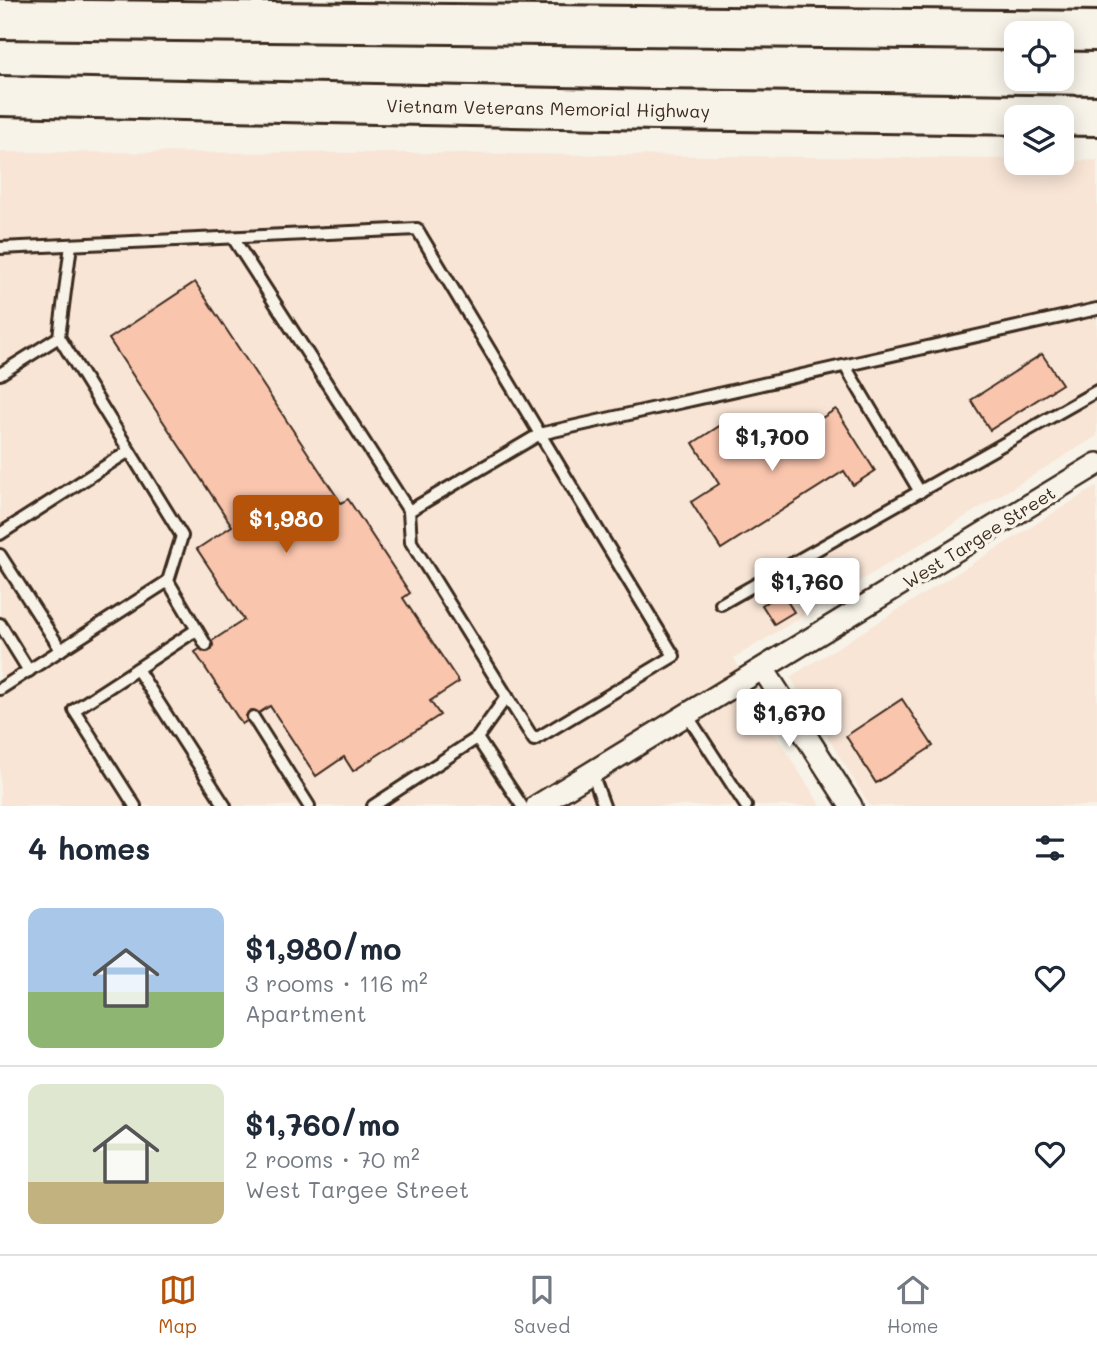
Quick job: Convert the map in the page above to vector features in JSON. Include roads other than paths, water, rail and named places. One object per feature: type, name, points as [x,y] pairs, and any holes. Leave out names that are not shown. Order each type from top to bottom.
[{"type":"highway","points":[[0,19],[1097,32]]},
{"type":"highway","name":"Vietnam Veterans Memorial Highway","points":[[0,96],[1097,116]]},
{"type":"street","name":"West Targee Street","points":[[537,806],[1097,464]]},
{"type":"street","points":[[763,669],[851,806]]},
{"type":"lane","points":[[0,248],[417,229],[674,656],[534,740],[411,542],[409,511],[233,238]]},
{"type":"lane","points":[[0,690],[168,581],[182,536],[59,337],[71,245]]},
{"type":"lane","points":[[409,511],[540,433],[1097,310]]},
{"type":"lane","points":[[0,374],[59,337]]},
{"type":"lane","points":[[845,366],[920,492]]},
{"type":"lane","points":[[721,604],[1097,391]]},
{"type":"lane","points":[[0,534],[129,451]]},
{"type":"lane","points":[[0,555],[61,650]]},
{"type":"lane","points":[[168,581],[206,645]]},
{"type":"lane","points":[[0,624],[29,671]]},
{"type":"lane","points":[[135,806],[74,710],[196,629]]},
{"type":"lane","points":[[137,668],[225,806]]},
{"type":"lane","points":[[373,806],[477,737],[507,696]]},
{"type":"lane","points":[[687,715],[747,806]]},
{"type":"lane","points":[[253,717],[309,806]]},
{"type":"lane","points":[[477,737],[522,806]]},
{"type":"lane","points":[[592,773],[604,806]]}]
